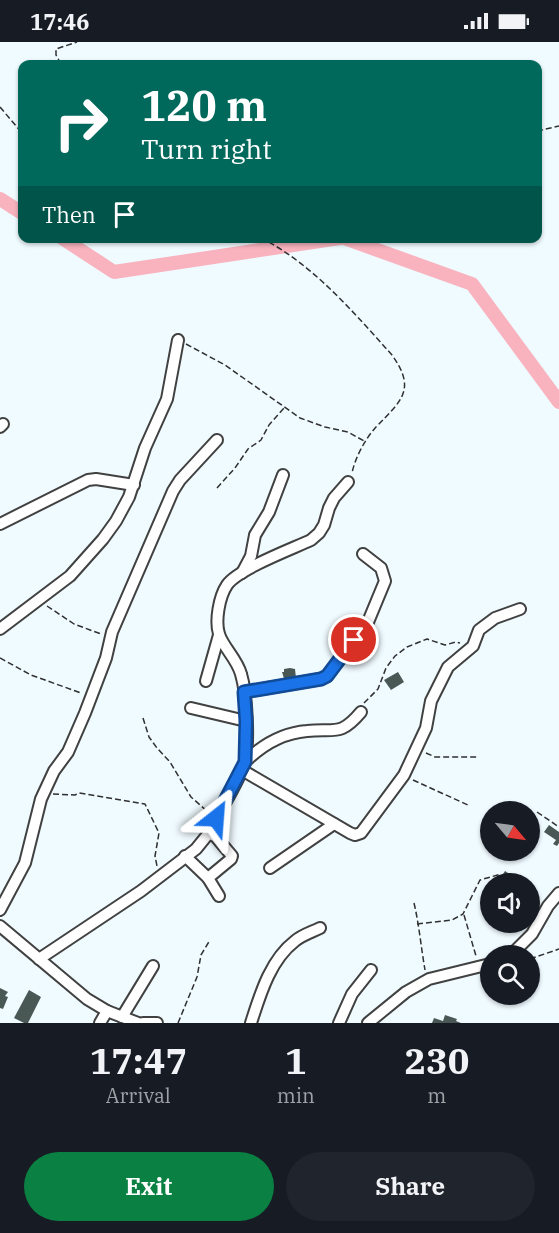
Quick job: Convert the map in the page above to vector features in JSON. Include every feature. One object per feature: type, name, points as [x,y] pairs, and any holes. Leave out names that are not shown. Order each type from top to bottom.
[{"type":"street","points":[[0,629],[70,576],[103,539],[126,504],[142,456],[167,399],[178,340]]},
{"type":"street","points":[[0,910],[27,858],[41,799],[54,771],[68,752],[141,563],[177,484],[217,440]]},
{"type":"street","points":[[242,573],[251,555],[255,535],[269,513],[283,475]]},
{"type":"street","points":[[0,525],[88,480],[96,479],[134,485]]},
{"type":"street","points":[[206,681],[219,635],[217,619],[227,585],[242,573],[311,540],[320,533],[334,498],[348,482]]},
{"type":"street","points":[[244,692],[321,679],[327,676],[368,622],[385,580],[381,568],[363,554]]},
{"type":"street","points":[[243,766],[334,824],[355,835],[361,833],[404,775],[426,728],[432,701],[448,667],[473,646],[479,630],[495,618],[520,609]]},
{"type":"street","points":[[219,635],[240,671],[244,692],[246,721],[243,766]]},
{"type":"street","points":[[191,708],[246,721]]},
{"type":"street","points":[[39,959],[141,891],[196,849],[209,833],[243,766],[270,741],[306,731],[340,730],[361,712]]},
{"type":"street","points":[[270,868],[334,824]]},
{"type":"street","points":[[208,878],[232,856],[228,849],[209,833]]},
{"type":"street","points":[[185,856],[208,878],[219,896]]},
{"type":"street","points":[[521,945],[532,934],[559,892]]},
{"type":"street","points":[[251,1023],[264,985],[285,950],[301,936],[320,928]]},
{"type":"street","points":[[1,931],[87,999],[107,1011],[138,1023]]},
{"type":"street","points":[[122,1017],[153,966]]},
{"type":"street","points":[[368,1023],[406,992],[429,979],[480,966]]},
{"type":"street","points":[[339,1023],[352,994],[371,970]]},
{"type":"street","points":[[100,1023],[107,1011]]},
{"type":"street","points":[[143,1023],[157,1023]]},
{"type":"path","points":[[59,60],[56,49],[77,42]]},
{"type":"path","points":[[0,108],[18,128]]},
{"type":"path","points":[[542,130],[559,126]]},
{"type":"path","points":[[270,243],[320,280],[376,338],[400,367],[405,379],[403,393],[398,403],[365,442],[348,482]]},
{"type":"path","points":[[178,340],[225,365],[307,421],[348,432],[365,442]]},
{"type":"path","points":[[217,488],[248,449],[261,440],[269,425],[286,406]]},
{"type":"path","points":[[39,600],[53,612],[74,624],[111,637]]},
{"type":"path","points":[[361,712],[366,700],[378,689],[391,661],[406,647],[427,639],[445,645],[456,642],[473,646]]},
{"type":"path","points":[[0,658],[31,675],[91,696]]},
{"type":"path","points":[[143,718],[149,737],[170,762],[191,797],[216,818]]},
{"type":"path","points":[[417,750],[435,757],[477,757]]},
{"type":"path","points":[[404,775],[470,806]]},
{"type":"path","points":[[41,799],[55,794],[80,793],[145,804],[158,827],[159,837],[155,856],[160,876]]},
{"type":"path","points":[[540,814],[559,827]]},
{"type":"path","points":[[417,924],[452,920],[464,914],[480,880]]},
{"type":"path","points":[[414,903],[425,969],[429,979]]},
{"type":"path","points":[[464,914],[480,951]]},
{"type":"path","points":[[178,1023],[197,977],[201,955],[210,939]]},
{"type":"path","points":[[540,956],[559,949]]},
{"type":"building","points":[[290,668],[295,669],[296,678],[291,678],[292,684],[286,685],[282,672]]},
{"type":"building","points":[[398,672],[404,682],[391,690],[384,680]]},
{"type":"building","points":[[549,825],[559,832],[557,846],[553,844],[556,840],[544,832]]},
{"type":"building","points":[[0,988],[8,992],[3,1009],[0,1008]]},
{"type":"building","points":[[29,990],[41,997],[28,1023],[24,1023],[14,1018]]},
{"type":"building","points":[[445,1015],[461,1023],[432,1023],[434,1018],[443,1021]]},
{"type":"waterway","points":[[0,199],[18,210]]},
{"type":"waterway","points":[[70,243],[114,272],[307,243]]},
{"type":"waterway","points":[[358,243],[472,284],[559,402]]},
{"type":"route","points":[[216,818],[245,762],[244,692],[321,679],[327,676],[354,640]]}]
